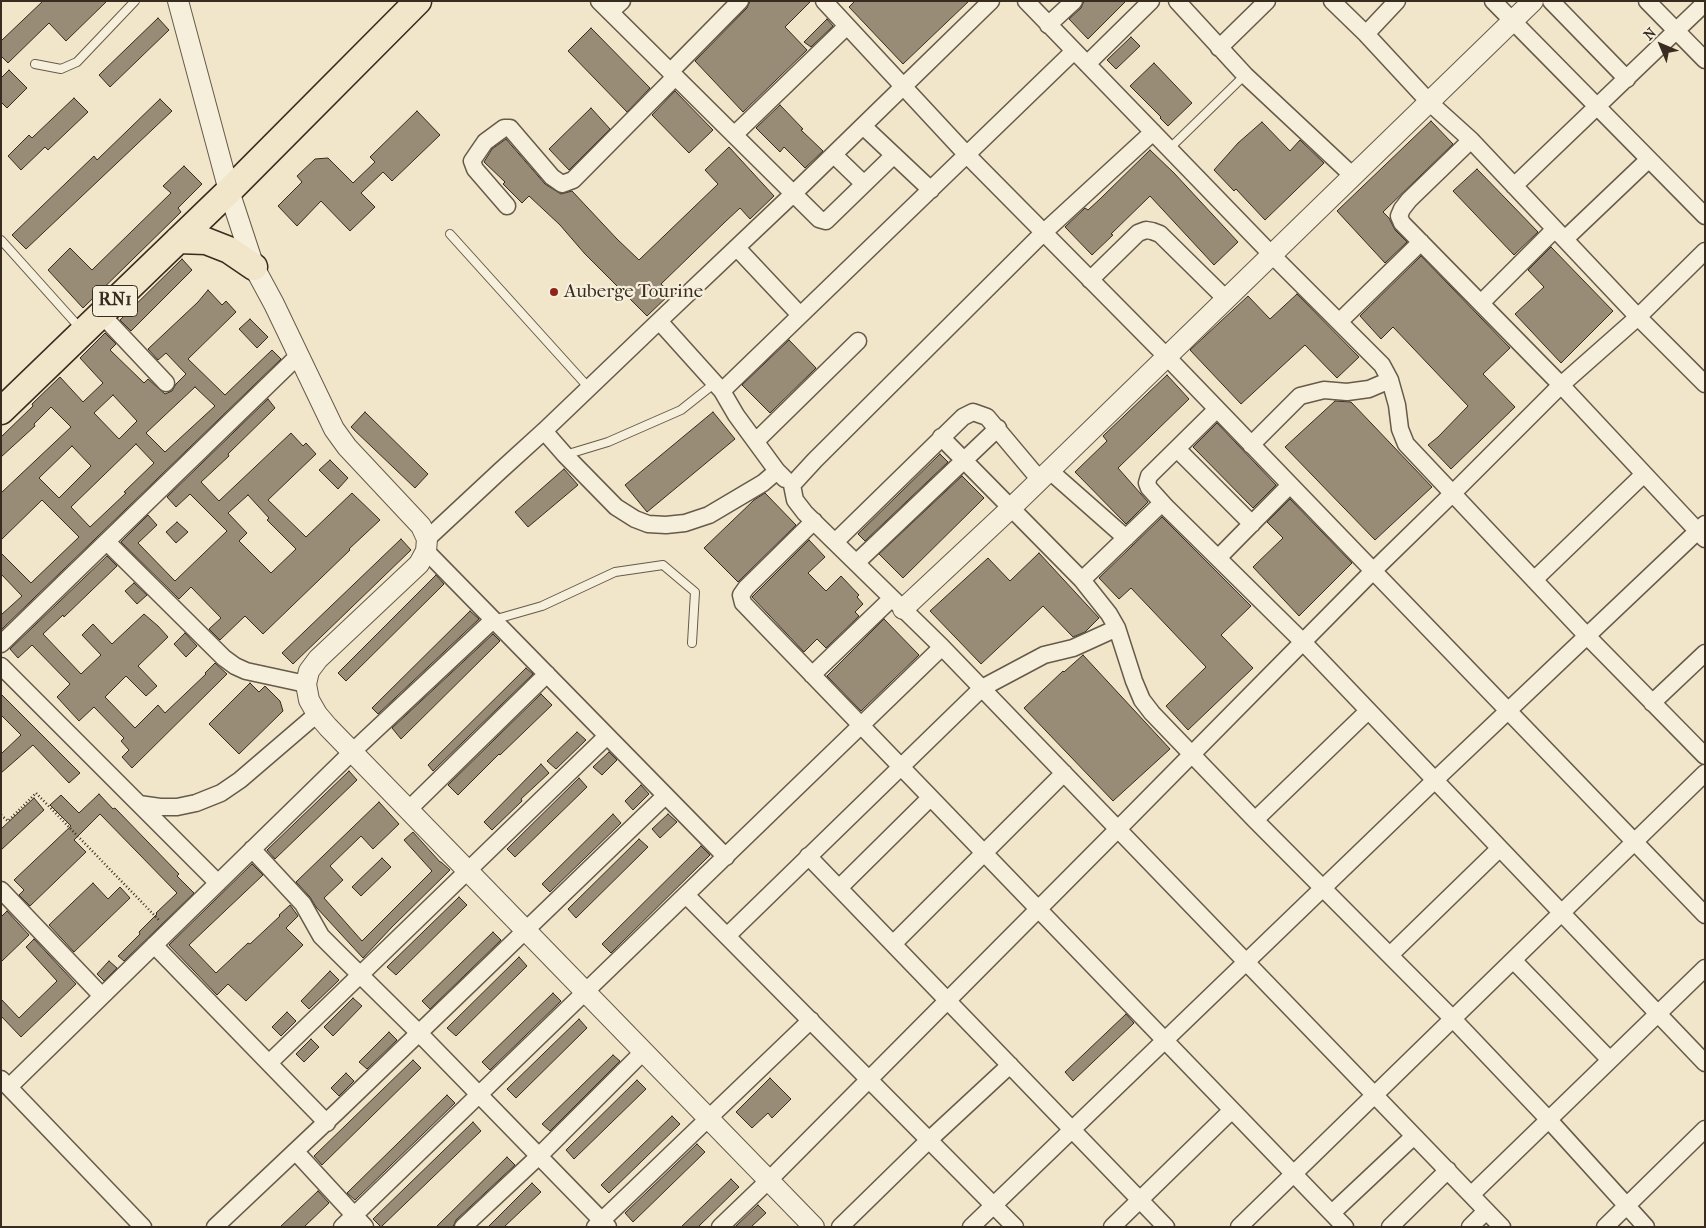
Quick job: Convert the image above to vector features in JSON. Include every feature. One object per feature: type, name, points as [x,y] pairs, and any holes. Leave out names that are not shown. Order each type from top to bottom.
[{"type":"highway","name":"RN1","points":[[1,411],[229,191],[418,1]]},
{"type":"highway","points":[[178,240],[206,241],[229,250],[254,267]]},
{"type":"street","points":[[178,1],[229,191],[254,267],[299,354],[334,429],[347,447],[421,526],[427,545],[493,620],[726,857]]},
{"type":"street","points":[[507,206],[475,169],[472,161],[485,142],[504,128],[510,128],[552,177],[562,184],[573,180],[740,1]]},
{"type":"street","points":[[814,1227],[352,752],[317,714],[309,700],[306,684],[309,671],[318,659],[418,564],[427,545],[659,320],[834,155],[991,1]]},
{"type":"street","points":[[1026,1],[1272,255],[1382,365],[1390,380],[1397,405],[1400,429],[1406,444],[1587,636],[1705,756]]},
{"type":"street","points":[[1048,25],[1074,1]]},
{"type":"street","points":[[1087,64],[1151,1]]},
{"type":"street","points":[[1177,1],[1245,75],[1353,176]]},
{"type":"street","points":[[1220,48],[1266,1]]},
{"type":"street","points":[[1332,1],[1366,34],[1430,103],[1471,140],[1638,317],[1705,384]]},
{"type":"street","points":[[1366,34],[1397,1]]},
{"type":"street","points":[[1494,1],[1512,22],[1705,216]]},
{"type":"street","points":[[812,675],[1011,508],[1534,1]]},
{"type":"street","points":[[1551,1],[1626,79]]},
{"type":"street","points":[[1647,1],[1705,60]]},
{"type":"street","points":[[827,2],[967,155],[1167,357],[1705,915]]},
{"type":"street","points":[[1514,186],[1705,4]]},
{"type":"street","points":[[610,5],[672,74],[819,219],[826,221],[894,155]]},
{"type":"street","points":[[734,136],[847,26]]},
{"type":"street","points":[[718,387],[800,315],[1074,51]]},
{"type":"street","points":[[863,126],[931,190]]},
{"type":"street","points":[[792,485],[1043,233],[1153,132]]},
{"type":"street","points":[[972,1227],[1435,780],[1587,636],[1702,532],[1402,223],[1399,216],[1409,200],[1471,140]]},
{"type":"street","points":[[834,155],[864,184]]},
{"type":"street","points":[[1481,303],[1648,160]]},
{"type":"street","points":[[1090,280],[1138,233],[1146,230],[1160,234],[1226,300]]},
{"type":"street","points":[[1339,322],[1421,242]]},
{"type":"street","points":[[737,248],[800,315]]},
{"type":"street","points":[[720,1227],[1038,910],[1373,571],[1561,385],[1638,317],[1705,251]]},
{"type":"street","points":[[659,320],[718,387],[777,472],[792,485],[795,500],[805,513],[942,647],[1502,1227]]},
{"type":"street","points":[[92,322],[166,383]]},
{"type":"street","points":[[756,442],[858,341]]},
{"type":"street","points":[[1,644],[299,354]]},
{"type":"street","points":[[1251,445],[1300,396],[1324,390],[1347,392],[1369,389],[1390,380]]},
{"type":"street","points":[[1167,508],[1148,488],[1149,476],[1217,410]]},
{"type":"street","points":[[834,542],[963,417],[973,412],[987,417],[1045,475],[1126,538]]},
{"type":"street","points":[[856,562],[998,428]]},
{"type":"street","points":[[544,431],[616,507],[635,519],[648,524],[666,525],[709,515],[763,484],[777,472]]},
{"type":"street","points":[[942,438],[1082,580],[1109,614],[1117,628],[1126,660],[1142,700],[1152,713],[1255,820],[1453,1019],[1549,1120],[1646,1227]]},
{"type":"street","points":[[1177,449],[1252,524]]},
{"type":"street","points":[[1534,580],[1644,474]]},
{"type":"street","points":[[1218,558],[1290,485]]},
{"type":"street","points":[[1082,580],[1162,503],[1303,642],[1705,1063]]},
{"type":"street","points":[[814,521],[746,588],[741,595],[743,603],[1345,1227]]},
{"type":"street","points":[[107,542],[224,658],[235,666],[246,671],[306,684]]},
{"type":"street","points":[[142,1227],[5,1083],[102,996],[352,752],[493,620]]},
{"type":"street","points":[[727,936],[982,688],[1044,655],[1073,648],[1117,628]]},
{"type":"street","points":[[342,1227],[360,1221],[479,1095],[942,647]]},
{"type":"street","points":[[1652,703],[1705,653]]},
{"type":"street","points":[[1,666],[218,883]]},
{"type":"street","points":[[408,810],[547,674]]},
{"type":"street","points":[[1255,820],[1368,711]]},
{"type":"street","points":[[139,804],[177,807],[196,803],[221,793],[240,780],[317,714]]},
{"type":"street","points":[[269,1063],[607,736]]},
{"type":"street","points":[[893,944],[1064,772]]},
{"type":"street","points":[[1239,1227],[1705,773]]},
{"type":"street","points":[[215,1227],[296,1152],[665,796]]},
{"type":"street","points":[[839,888],[930,798]]},
{"type":"street","points":[[252,849],[302,904],[321,936],[539,1156],[602,1224],[810,1020]]},
{"type":"street","points":[[1390,956],[1499,849]]},
{"type":"street","points":[[808,856],[1166,1227]]},
{"type":"street","points":[[1,890],[102,996]]},
{"type":"street","points":[[686,896],[1015,1227]]},
{"type":"street","points":[[154,945],[326,1122]]},
{"type":"street","points":[[1513,960],[1610,1060]]},
{"type":"street","points":[[1471,1195],[1705,968]]},
{"type":"street","points":[[462,1227],[539,1156],[644,1051]]},
{"type":"street","points":[[840,1227],[929,1140],[1010,1065]]},
{"type":"street","points":[[1112,1227],[1232,1110]]},
{"type":"street","points":[[1605,1227],[1705,1129]]},
{"type":"street","points":[[1332,1214],[1414,1136]]},
{"type":"street","points":[[296,1152],[360,1221]]},
{"type":"street","points":[[1390,1227],[1448,1170]]},
{"type":"street","points":[[1470,1227],[1486,1211]]},
{"type":"lane","points":[[35,64],[61,69],[77,62],[136,1]]},
{"type":"lane","points":[[1169,149],[1245,75]]},
{"type":"lane","points":[[450,234],[589,388]]},
{"type":"lane","points":[[1,240],[92,322]]},
{"type":"lane","points":[[565,455],[608,442],[681,410],[718,387]]},
{"type":"lane","points":[[493,620],[542,606],[615,572],[663,565],[695,592],[692,643]]},
{"type":"path","points":[[1,815],[8,821],[36,793],[169,930]]},
{"type":"building","points":[[43,1],[107,1],[66,41],[49,23],[8,63],[1,56],[1,41]]},
{"type":"building","points":[[750,1],[811,1],[785,27],[807,50],[743,112],[695,61],[747,8]]},
{"type":"building","points":[[855,1],[969,1],[903,64],[849,7]]},
{"type":"building","points":[[1084,1],[1126,1],[1088,39],[1069,19],[1081,8]]},
{"type":"building","points":[[158,18],[169,30],[110,87],[99,75]]},
{"type":"building","points":[[827,19],[833,26],[811,47],[804,42]]},
{"type":"building","points":[[591,28],[650,88],[627,112],[568,51]]},
{"type":"building","points":[[1131,37],[1140,46],[1116,69],[1107,60]]},
{"type":"building","points":[[1154,63],[1192,103],[1168,126],[1130,86]]},
{"type":"building","points":[[9,70],[27,88],[7,108],[1,102],[1,78]]},
{"type":"building","points":[[675,91],[713,130],[689,153],[652,115]]},
{"type":"building","points":[[74,98],[88,112],[48,150],[45,147],[21,170],[8,156],[29,135],[32,138]]},
{"type":"building","points":[[160,99],[172,111],[26,249],[12,235],[94,156],[97,160]]},
{"type":"building","points":[[780,105],[803,129],[801,130],[823,151],[805,168],[784,147],[780,152],[756,128]]},
{"type":"building","points":[[591,108],[610,129],[569,170],[549,149]]},
{"type":"building","points":[[417,111],[440,135],[392,181],[383,172],[361,193],[375,207],[350,231],[321,201],[297,226],[278,206],[302,182],[297,176],[315,159],[328,158],[353,183],[375,162],[370,157]]},
{"type":"building","points":[[1431,121],[1453,144],[1383,212],[1389,218],[1395,230],[1407,242],[1385,263],[1337,211]]},
{"type":"building","points":[[1262,122],[1290,151],[1300,140],[1324,163],[1265,220],[1236,189],[1234,191],[1214,170],[1238,143]]},
{"type":"building","points":[[506,139],[545,184],[561,194],[572,191],[639,260],[718,184],[705,170],[729,147],[774,196],[750,219],[740,208],[725,222],[661,284],[671,293],[647,316],[585,254],[560,225],[529,196],[522,203],[503,184],[505,182],[484,162],[492,149]]},
{"type":"building","points":[[1150,150],[1238,242],[1214,265],[1150,196],[1092,255],[1065,227],[1085,208],[1088,210]]},
{"type":"building","points":[[184,166],[202,184],[178,208],[181,212],[83,308],[48,270],[70,248],[92,270],[171,193],[163,186]]},
{"type":"building","points":[[1477,169],[1538,232],[1514,255],[1453,191]]},
{"type":"building","points":[[1551,247],[1613,311],[1561,363],[1515,314],[1544,287],[1528,270]]},
{"type":"building","points":[[1421,256],[1510,348],[1483,374],[1515,407],[1451,469],[1428,445],[1468,406],[1393,327],[1381,339],[1360,316]]},
{"type":"building","points":[[182,259],[192,270],[131,331],[120,320]]},
{"type":"building","points":[[208,290],[222,305],[226,301],[236,312],[188,359],[225,395],[272,350],[281,359],[1,630],[1,615],[22,596],[1,574],[1,553],[31,583],[79,537],[42,500],[1,540],[1,493],[71,427],[51,407],[34,424],[35,426],[1,457],[1,437],[60,377],[83,402],[103,383],[80,358],[105,333],[116,344],[110,350],[144,383],[148,379],[165,394],[172,391],[186,374],[166,353],[158,360],[148,349],[198,302]],"holes":[[[195,387],[215,406],[165,452],[146,433]],[[113,395],[137,421],[119,439],[94,413]],[[136,444],[154,463],[90,527],[71,507]],[[72,446],[91,466],[59,498],[39,478]]]},
{"type":"building","points":[[1297,294],[1359,357],[1337,378],[1305,345],[1241,404],[1190,350],[1248,296],[1270,319]]},
{"type":"building","points":[[250,319],[268,337],[257,348],[239,329]]},
{"type":"building","points":[[789,340],[816,368],[770,413],[742,385]]},
{"type":"building","points":[[1167,375],[1189,399],[1118,468],[1148,502],[1126,524],[1075,472],[1107,441],[1103,436]]},
{"type":"building","points":[[268,399],[275,408],[201,482],[219,501],[291,433],[303,446],[306,443],[316,454],[268,500],[306,537],[352,493],[380,520],[263,634],[245,616],[220,640],[209,629],[221,618],[191,587],[179,599],[121,542],[148,515],[157,525],[138,543],[175,581],[227,531],[190,494],[176,507],[167,497]],"holes":[[[248,495],[269,518],[267,520],[296,549],[271,573],[239,541],[247,533],[228,513]]]},
{"type":"building","points":[[1335,401],[1351,402],[1432,487],[1375,540],[1285,447]]},
{"type":"building","points":[[365,412],[428,474],[415,488],[351,427]]},
{"type":"building","points":[[713,412],[735,439],[647,512],[625,485]]},
{"type":"building","points":[[1217,423],[1276,485],[1253,508],[1193,447]]},
{"type":"building","points":[[940,454],[948,462],[865,541],[858,534]]},
{"type":"building","points":[[330,460],[348,478],[338,489],[319,470]]},
{"type":"building","points":[[564,469],[578,485],[528,527],[515,512]]},
{"type":"building","points":[[962,476],[984,498],[903,578],[879,554]]},
{"type":"building","points":[[765,493],[796,525],[738,582],[704,548],[754,500]]},
{"type":"building","points":[[1290,499],[1352,563],[1299,616],[1253,567],[1283,538],[1267,522]]},
{"type":"building","points":[[1162,517],[1251,606],[1221,635],[1253,668],[1188,730],[1166,706],[1206,667],[1131,588],[1119,599],[1099,578]]},
{"type":"building","points":[[177,522],[188,532],[176,543],[166,532]]},
{"type":"building","points":[[401,539],[411,550],[293,664],[282,653]]},
{"type":"building","points":[[809,540],[825,557],[808,573],[826,591],[841,576],[859,595],[857,597],[863,604],[855,612],[859,616],[826,648],[817,639],[804,652],[752,597]]},
{"type":"building","points":[[1039,553],[1099,618],[1085,632],[1073,637],[1043,606],[981,664],[930,611],[988,558],[1010,581]]},
{"type":"building","points":[[107,556],[117,566],[64,617],[63,615],[43,634],[81,674],[101,655],[82,635],[93,624],[112,644],[144,614],[158,626],[168,637],[138,666],[157,686],[146,696],[126,676],[105,697],[135,728],[158,705],[165,713],[215,663],[227,674],[132,768],[122,757],[129,750],[121,741],[124,738],[94,707],[79,721],[57,697],[70,684],[32,645],[18,658],[10,649]]},
{"type":"building","points":[[436,575],[444,584],[346,681],[338,673]]},
{"type":"building","points":[[134,583],[147,595],[137,604],[125,591]]},
{"type":"building","points":[[470,611],[479,619],[378,714],[372,708]]},
{"type":"building","points":[[884,619],[919,655],[861,711],[827,676]]},
{"type":"building","points":[[185,633],[197,646],[186,657],[174,644]]},
{"type":"building","points":[[493,634],[500,641],[401,739],[392,728]]},
{"type":"building","points":[[1083,655],[1170,749],[1113,801],[1024,708]]},
{"type":"building","points":[[526,668],[533,674],[433,771],[428,765]]},
{"type":"building","points":[[250,683],[259,692],[265,686],[280,701],[283,711],[239,754],[209,724]]},
{"type":"building","points":[[1,694],[80,773],[69,783],[33,745],[1,773],[1,754],[21,735],[1,715]]},
{"type":"building","points":[[541,694],[552,705],[458,795],[448,785]]},
{"type":"building","points":[[577,732],[586,740],[556,769],[547,761]]},
{"type":"building","points":[[609,752],[617,760],[602,775],[593,767]]},
{"type":"building","points":[[541,764],[549,773],[492,830],[484,822]]},
{"type":"building","points":[[349,771],[357,780],[275,859],[267,850]]},
{"type":"building","points":[[579,778],[587,787],[515,857],[507,849]]},
{"type":"building","points":[[641,785],[649,794],[633,810],[625,801]]},
{"type":"building","points":[[99,794],[179,874],[177,876],[194,893],[124,961],[118,956],[140,934],[139,932],[156,913],[177,893],[100,814],[74,840],[86,852],[30,906],[19,895],[24,890],[14,880],[71,826],[50,805],[61,795],[79,813]]},
{"type":"building","points":[[34,798],[44,810],[1,850],[1,829]]},
{"type":"building","points":[[379,802],[399,824],[373,849],[361,836],[330,866],[343,880],[324,898],[362,941],[432,871],[404,840],[413,832],[440,862],[450,870],[363,958],[316,907],[310,897],[296,882]]},
{"type":"building","points":[[613,814],[621,823],[550,892],[542,884]]},
{"type":"building","points":[[668,814],[677,822],[660,838],[652,829]]},
{"type":"building","points":[[639,839],[648,847],[576,918],[568,909]]},
{"type":"building","points":[[701,846],[710,855],[611,953],[602,944]]},
{"type":"building","points":[[382,858],[391,867],[361,896],[352,887]]},
{"type":"building","points":[[252,864],[263,875],[189,945],[216,973],[248,943],[250,944],[290,905],[298,916],[286,928],[303,945],[246,1001],[228,984],[217,995],[169,945]]},
{"type":"building","points":[[93,883],[108,899],[120,887],[130,898],[74,952],[49,925]]},
{"type":"building","points":[[459,897],[467,905],[396,975],[387,967]]},
{"type":"building","points":[[7,911],[29,935],[1,962],[1,917]]},
{"type":"building","points":[[493,932],[501,940],[430,1009],[422,1001]]},
{"type":"building","points":[[34,939],[76,984],[21,1037],[1,1016],[1,999],[19,1018],[57,981],[26,947]]},
{"type":"building","points":[[519,957],[527,966],[456,1036],[447,1028]]},
{"type":"building","points":[[109,961],[117,968],[104,981],[97,974]]},
{"type":"building","points":[[330,971],[339,980],[309,1009],[301,1001]]},
{"type":"building","points":[[553,993],[561,1001],[490,1070],[482,1062]]},
{"type":"building","points":[[353,998],[362,1006],[333,1036],[324,1027]]},
{"type":"building","points":[[287,1012],[296,1021],[281,1036],[272,1027]]},
{"type":"building","points":[[1126,1014],[1134,1023],[1073,1081],[1065,1072]]},
{"type":"building","points":[[579,1019],[587,1028],[516,1098],[507,1089]]},
{"type":"building","points":[[389,1032],[397,1040],[367,1069],[359,1062]]},
{"type":"building","points":[[311,1039],[319,1047],[304,1062],[296,1054]]},
{"type":"building","points":[[613,1055],[620,1061],[550,1131],[542,1124]]},
{"type":"building","points":[[413,1060],[421,1068],[322,1165],[314,1156]]},
{"type":"building","points":[[346,1073],[354,1081],[339,1096],[331,1088]]},
{"type":"building","points":[[770,1078],[791,1099],[772,1118],[768,1113],[752,1128],[736,1112]]},
{"type":"building","points":[[637,1080],[646,1089],[574,1159],[566,1150]]},
{"type":"building","points":[[447,1095],[455,1103],[355,1200],[347,1193]]},
{"type":"building","points":[[672,1116],[680,1124],[609,1193],[601,1185]]},
{"type":"building","points":[[473,1122],[481,1131],[381,1227],[373,1219]]},
{"type":"building","points":[[697,1144],[705,1152],[633,1222],[625,1213]]},
{"type":"building","points":[[507,1157],[515,1165],[456,1220],[453,1227],[436,1227]]},
{"type":"building","points":[[731,1179],[739,1187],[698,1227],[681,1227]]},
{"type":"building","points":[[532,1183],[541,1192],[504,1227],[488,1227]]},
{"type":"building","points":[[318,1191],[329,1203],[304,1227],[280,1227]]},
{"type":"building","points":[[758,1205],[766,1213],[751,1227],[735,1227]]},
{"type":"place","name":"Auberge Tourine","points":[[554,292]]}]
